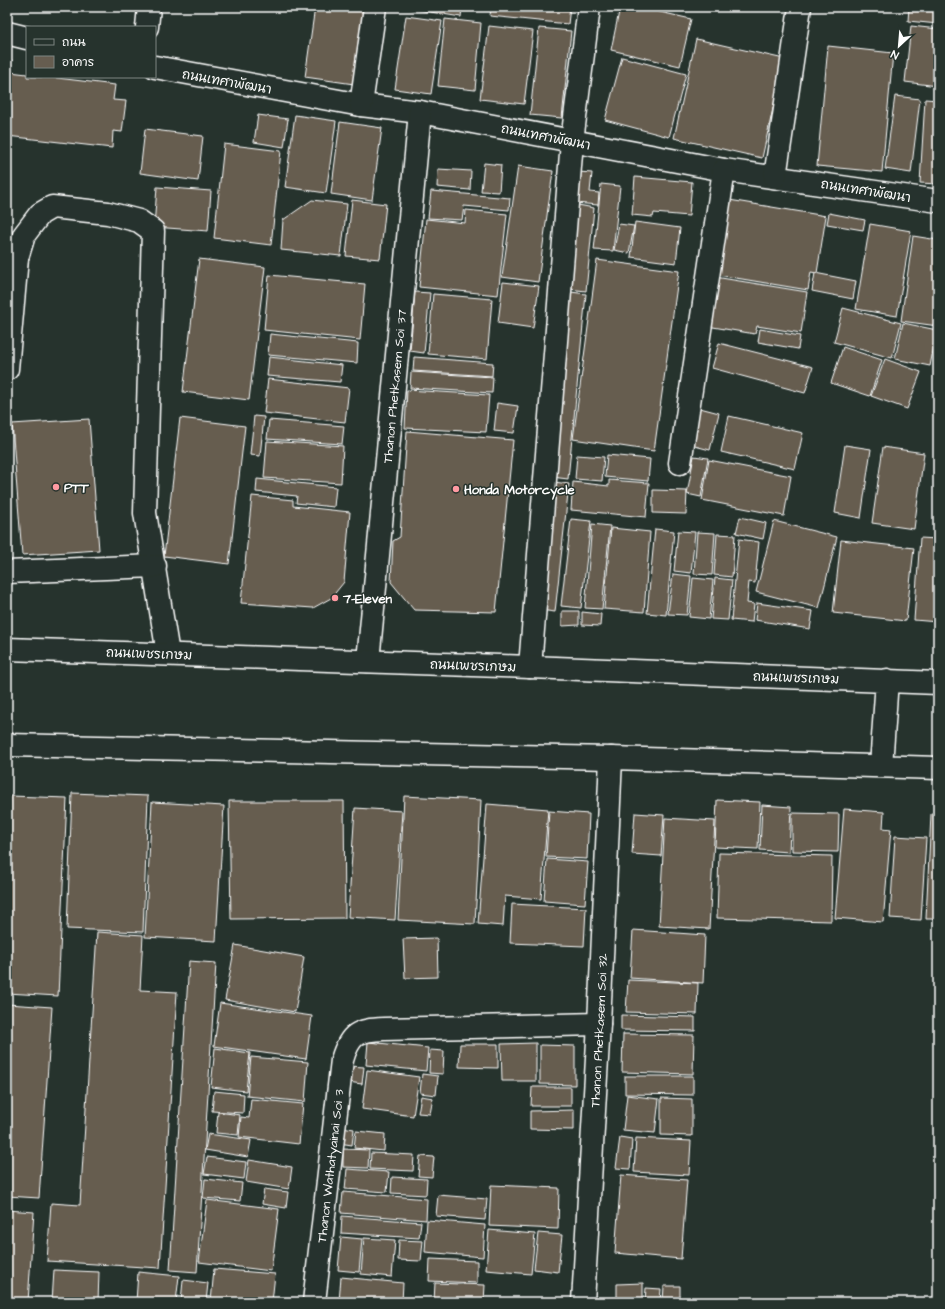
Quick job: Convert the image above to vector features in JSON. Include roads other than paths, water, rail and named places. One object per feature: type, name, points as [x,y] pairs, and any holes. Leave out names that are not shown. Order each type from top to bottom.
[{"type":"street","points":[[147,26],[149,7]]},
{"type":"street","points":[[361,105],[375,7]]},
{"type":"street","points":[[530,667],[572,141],[589,7]]},
{"type":"street","points":[[775,177],[800,7]]},
{"type":"street","points":[[7,33],[26,38]]},
{"type":"street","name":"ถนนเทศาพัฒนา","points":[[156,68],[361,105],[420,112],[724,170],[938,201]]},
{"type":"street","name":"Thanon Phetkasem Soi 37","points":[[368,661],[420,112]]},
{"type":"street","points":[[680,463],[724,170]]},
{"type":"street","points":[[7,369],[17,258],[24,235],[40,214],[52,207],[108,213],[139,221],[153,231],[145,513],[155,566],[168,654]]},
{"type":"street","points":[[7,572],[155,566]]},
{"type":"street","name":"ถนนเพชรเกษม","points":[[7,649],[938,683]]},
{"type":"street","points":[[881,766],[887,680]]},
{"type":"street","points":[[7,745],[611,758],[938,768]]},
{"type":"street","name":"Thanon Phetkasem Soi 32","points":[[583,1302],[600,1024],[611,758]]},
{"type":"street","name":"Thanon Wathatyainai Soi 3","points":[[314,1302],[342,1060],[346,1045],[355,1034],[367,1030],[384,1029],[600,1024]]},
{"type":"place","name":"PTT","points":[[56,487]]},
{"type":"place","name":"Honda Motorcycle","points":[[456,489]]},
{"type":"place","name":"7-Eleven","points":[[335,598]]}]
